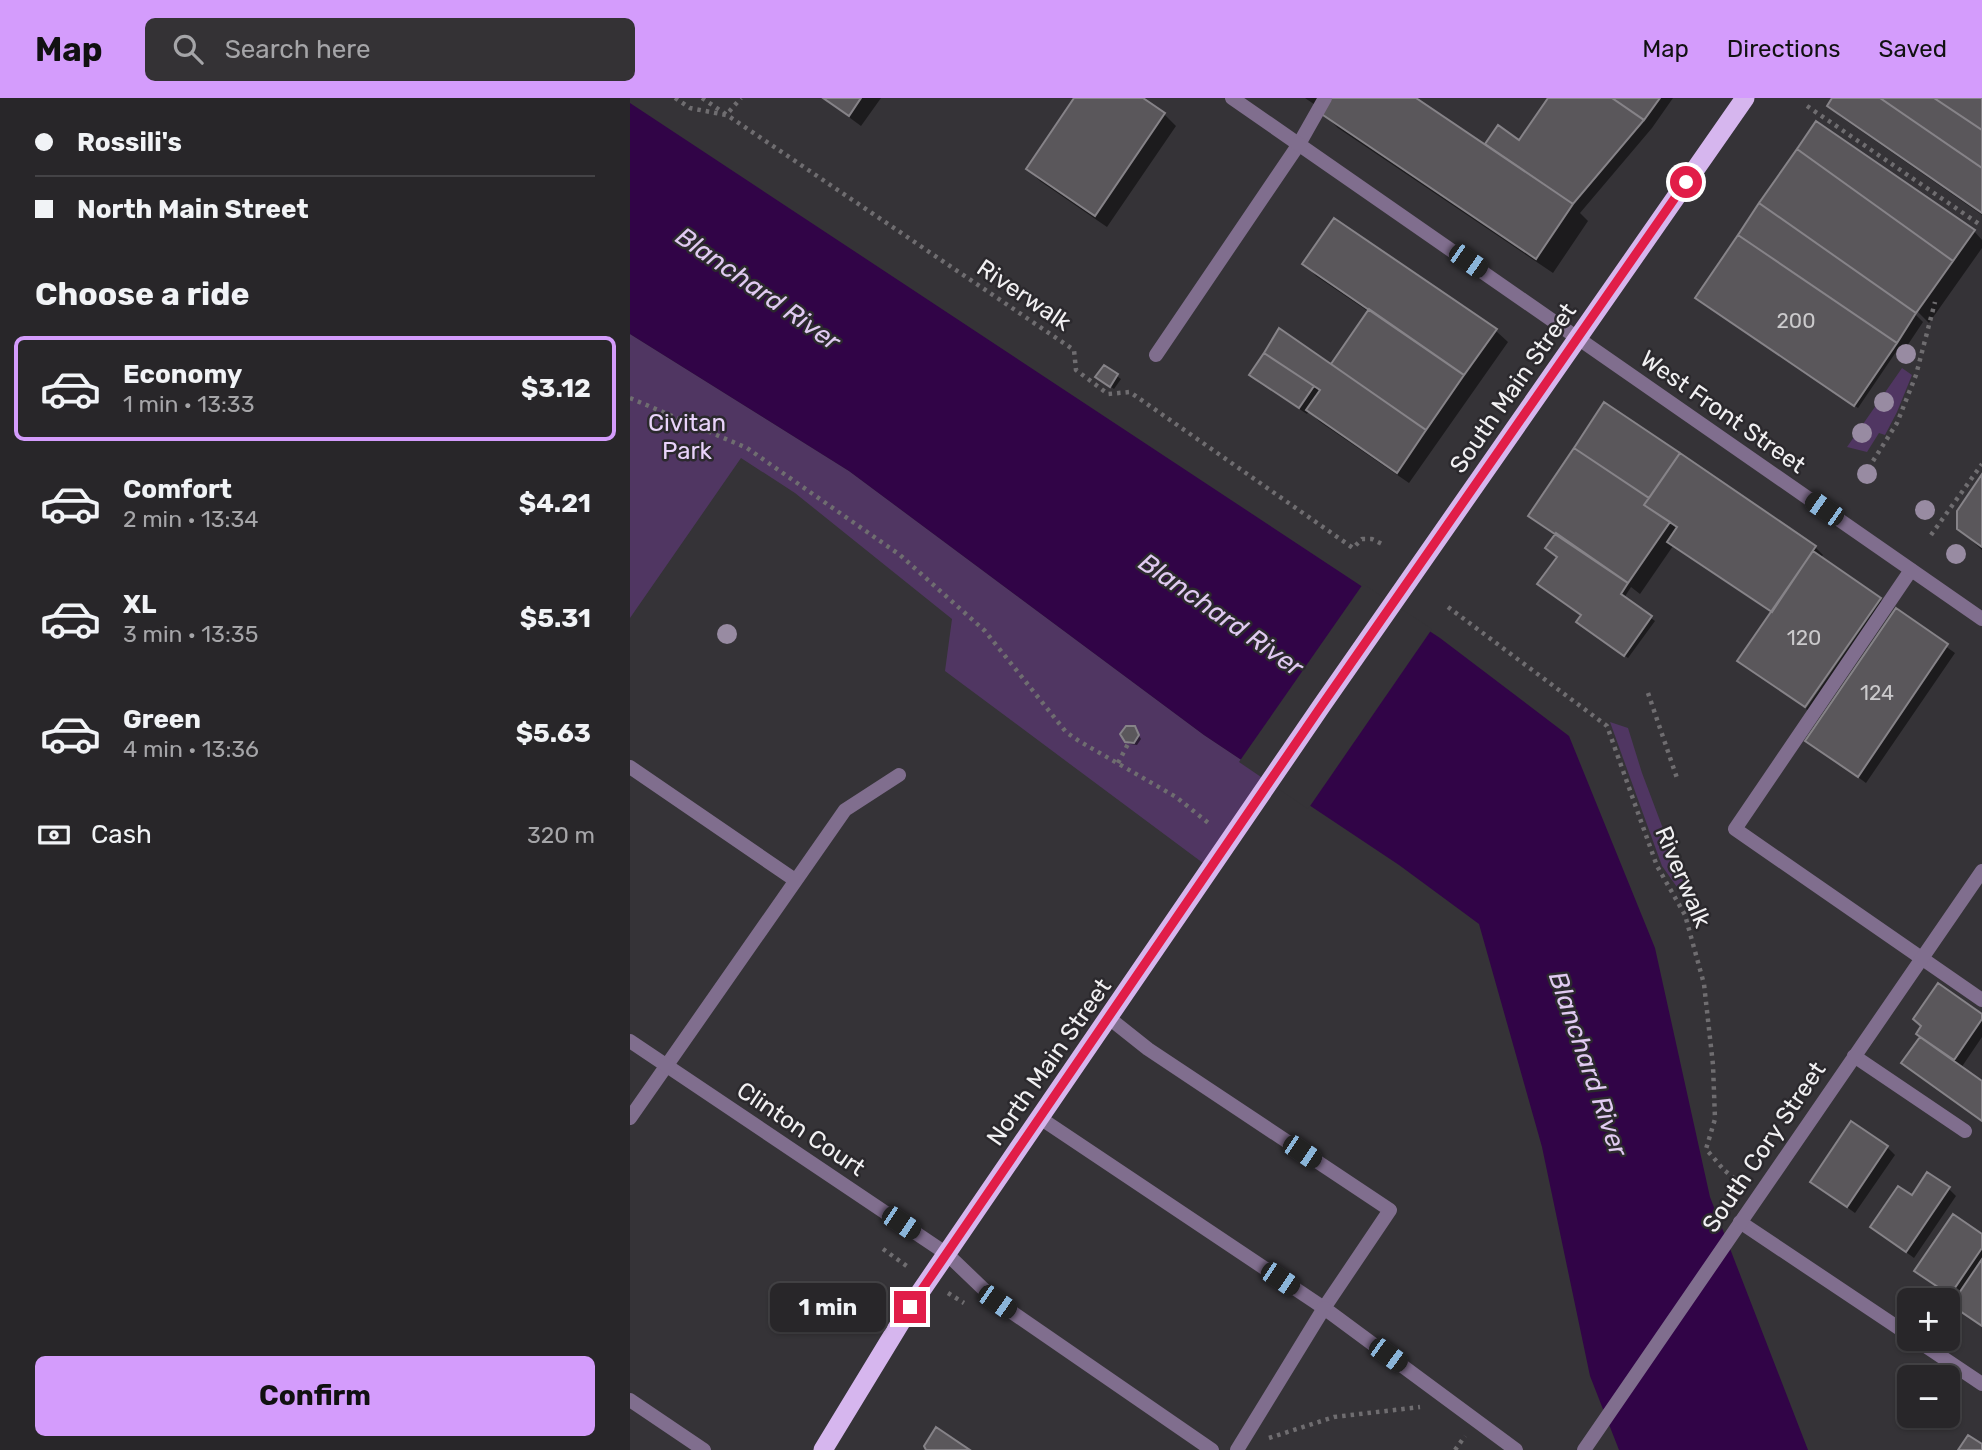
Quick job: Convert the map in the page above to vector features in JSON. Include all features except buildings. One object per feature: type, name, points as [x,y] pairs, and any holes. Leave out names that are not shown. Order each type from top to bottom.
[{"type":"highway","name":"South Main Street","points":[[1322,705],[1745,98]]},
{"type":"highway","name":"North Main Street","points":[[823,1450],[910,1307],[1322,705]]},
{"type":"street","name":"West Front Street","points":[[1232,98],[1982,619]]},
{"type":"street","points":[[1156,355],[1300,144],[1325,98]]},
{"type":"street","points":[[1911,570],[1735,828],[1982,1000]]},
{"type":"street","points":[[630,767],[796,880]]},
{"type":"street","points":[[630,1118],[845,810],[899,775]]},
{"type":"street","name":"South Cory Street","points":[[1584,1450],[1982,871]]},
{"type":"street","points":[[1109,1018],[1148,1049],[1390,1210],[1324,1308],[1237,1450]]},
{"type":"street","name":"Clinton Court","points":[[630,1041],[947,1254],[997,1302],[1212,1450]]},
{"type":"street","points":[[1854,1056],[1965,1131]]},
{"type":"street","points":[[1040,1118],[1324,1308],[1516,1450]]},
{"type":"street","points":[[1740,1222],[1897,1327]]},
{"type":"street","points":[[1933,1351],[1982,1384]]},
{"type":"street","points":[[630,1400],[704,1450]]},
{"type":"path","points":[[675,98],[690,108],[726,115],[741,98]]},
{"type":"path","name":"Riverwalk","points":[[702,98],[1074,350],[1076,370],[1108,394],[1130,392],[1353,548],[1362,539],[1372,539],[1382,544]]},
{"type":"path","points":[[1807,106],[1982,226]]},
{"type":"path","points":[[1873,461],[1897,423],[1916,375],[1935,302]]},
{"type":"path","points":[[630,398],[747,448],[900,555],[985,631],[1066,732],[1176,797],[1231,841]]},
{"type":"path","points":[[1931,535],[1982,464]]},
{"type":"path","name":"Riverwalk","points":[[1448,607],[1607,726],[1657,866],[1685,915],[1704,984],[1713,1065],[1715,1119],[1706,1149],[1724,1170],[1756,1199]]},
{"type":"path","points":[[1648,693],[1678,781]]},
{"type":"path","points":[[1118,763],[1129,742]]},
{"type":"path","points":[[1258,1441],[1334,1417],[1453,1403]]},
{"type":"green space","name":"Civitan Park","points":[[630,334],[849,471],[1204,735],[1264,775],[1211,869],[945,671],[952,619],[795,493],[741,458],[630,618]]},
{"type":"green space","points":[[1902,368],[1912,375],[1885,435],[1879,433],[1867,452],[1847,447]]},
{"type":"green space","points":[[1610,722],[1628,728],[1682,879],[1695,896],[1696,914],[1662,866]]},
{"type":"water","name":"Blanchard River","points":[[630,103],[1440,638],[1569,736],[1655,948],[1710,1197],[1808,1450],[1619,1450],[1590,1376],[1542,1147],[1479,924],[1399,865],[1204,735],[849,471],[630,334]]},
{"type":"pier","points":[[1363,584],[1432,629],[1308,809],[1239,762]]},
{"type":"route","points":[[910,1307],[1322,705],[1686,182]]}]
